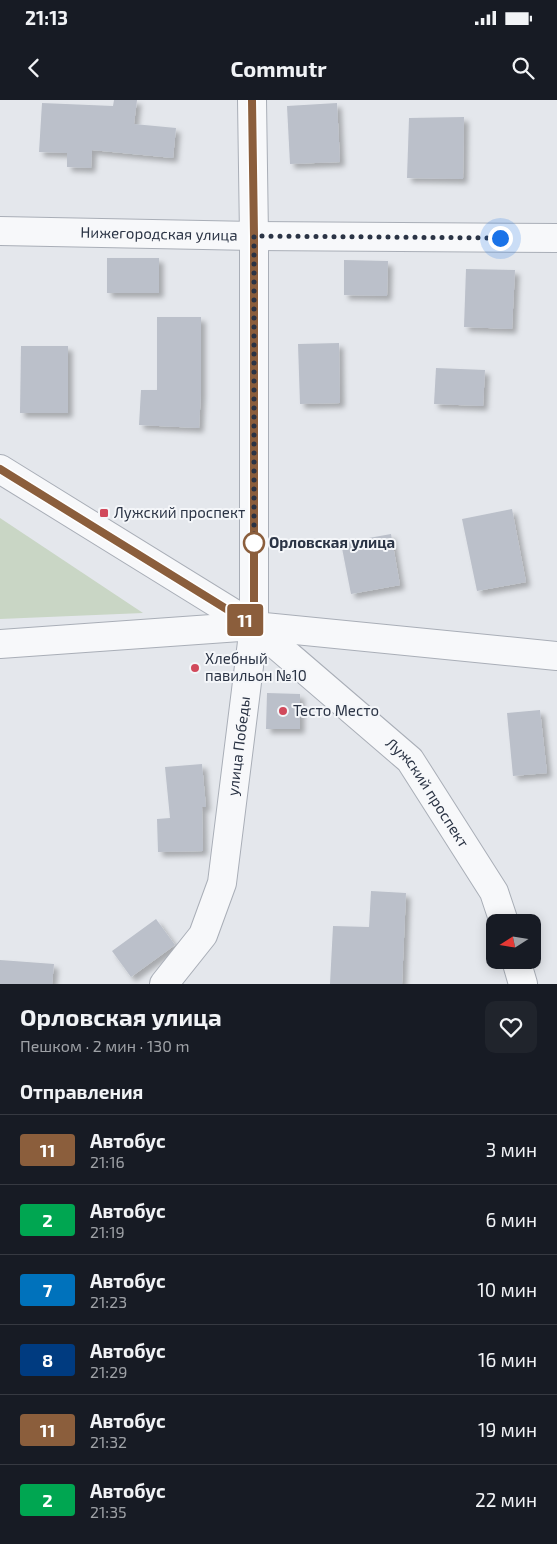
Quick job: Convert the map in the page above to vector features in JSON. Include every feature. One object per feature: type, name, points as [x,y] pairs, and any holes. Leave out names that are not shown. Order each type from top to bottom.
[{"type":"street","name":"улица Победы","points":[[164,984],[203,935],[222,883],[254,626],[252,100]]},
{"type":"street","name":"Нижегородская улица","points":[[0,231],[254,236],[557,238]]},
{"type":"street","name":"Лужский проспект","points":[[0,468],[254,626],[410,760],[494,892],[501,914]]},
{"type":"street","points":[[0,644],[254,626],[557,656]]},
{"type":"street","points":[[519,969],[523,984]]},
{"type":"green space","points":[[0,518],[143,613],[0,619]]},
{"type":"building","points":[[114,100],[137,100],[134,124],[176,128],[173,158],[92,150],[91,168],[67,167],[67,153],[39,152],[42,103],[113,106]]},
{"type":"building","points":[[337,103],[340,162],[290,164],[287,106]]},
{"type":"building","points":[[464,117],[463,179],[407,178],[409,118]]},
{"type":"building","points":[[107,258],[159,258],[159,293],[107,293]]},
{"type":"building","points":[[344,260],[388,261],[387,296],[344,295]]},
{"type":"building","points":[[466,269],[515,270],[512,329],[464,327]]},
{"type":"building","points":[[157,317],[201,317],[199,428],[139,425],[141,390],[157,390]]},
{"type":"building","points":[[339,343],[340,403],[300,404],[298,344]]},
{"type":"building","points":[[21,346],[68,346],[68,413],[20,413]]},
{"type":"building","points":[[436,368],[485,370],[483,406],[434,404]]},
{"type":"building","points":[[512,509],[526,582],[477,591],[462,519]]},
{"type":"building","points":[[391,534],[400,585],[351,594],[341,543]]},
{"type":"building","name":"Тесто Место","points":[[267,693],[300,694],[300,729],[266,729]]},
{"type":"building","points":[[540,710],[547,773],[513,776],[507,713]]},
{"type":"building","points":[[202,764],[206,807],[202,807],[203,851],[158,852],[157,819],[170,818],[165,767]]},
{"type":"building","points":[[371,891],[406,893],[402,984],[330,984],[333,926],[369,927]]},
{"type":"building","points":[[156,919],[175,945],[131,977],[112,951]]},
{"type":"building","points":[[0,960],[54,964],[52,984],[0,984]]},
{"type":"bus line","name":"11","points":[[0,469],[254,626],[252,100]]},
{"type":"place","name":"Лужский проспект","points":[[104,513]]},
{"type":"place","name":"Орловская улица","points":[[254,543]]},
{"type":"place","name":"Хлебный павильон №10","points":[[195,668]]},
{"type":"place","name":"Тесто Место","points":[[283,711]]},
{"type":"route","points":[[254,543],[254,236],[500,238]]}]
